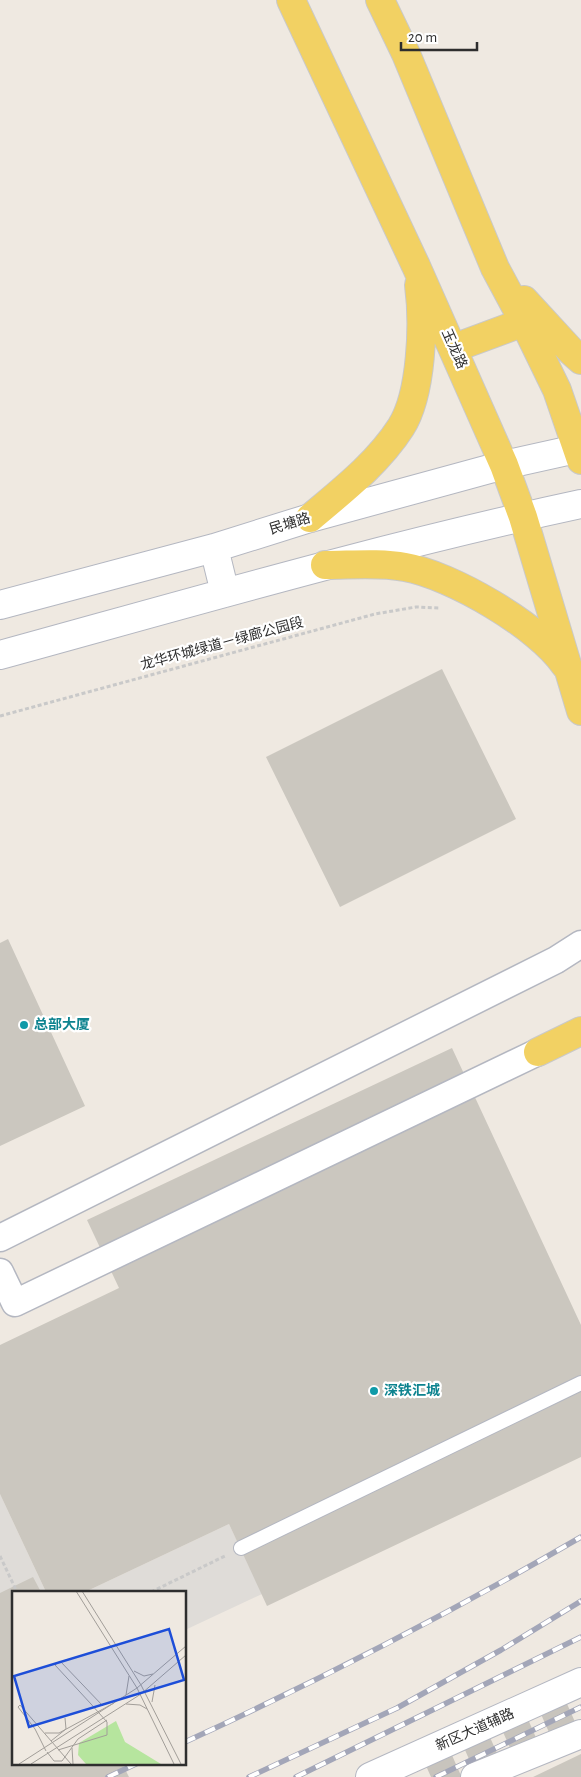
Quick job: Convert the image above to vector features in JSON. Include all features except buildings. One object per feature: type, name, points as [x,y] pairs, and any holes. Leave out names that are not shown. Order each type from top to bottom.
[{"type":"main road","name":"玉龙路","points":[[291,0],[454,348],[504,465],[571,654],[581,711]]},
{"type":"main road","points":[[380,0],[406,54],[495,268],[557,390],[580,452]]},
{"type":"main road","points":[[310,518],[356,480],[380,454],[401,427],[412,404],[418,370],[420,341],[421,302],[416,266]]},
{"type":"main road","points":[[495,268],[548,327],[581,360]]},
{"type":"main road","points":[[454,348],[524,322]]},
{"type":"main road","name":"民塘路","points":[[0,606],[214,548],[310,518],[504,465],[580,452]]},
{"type":"main road","points":[[0,655],[325,565],[581,504]]},
{"type":"main road","points":[[214,548],[225,593]]},
{"type":"main road","points":[[325,565],[372,564],[405,567],[431,574],[452,583],[517,621],[558,656],[571,654]]},
{"type":"main road","points":[[538,1052],[581,1031]]},
{"type":"main road","name":"新区大道辅路","points":[[370,1777],[581,1682]]},
{"type":"main road","points":[[475,1777],[581,1734]]},
{"type":"street","points":[[0,1238],[556,960],[581,944]]},
{"type":"street","points":[[0,1272],[15,1303],[538,1052]]},
{"type":"lane","points":[[241,1548],[581,1383]]},
{"type":"path","name":"龙华环城绿道－绿廊公园段","points":[[0,716],[375,614],[416,607],[443,608]]},
{"type":"path","points":[[153,1591],[241,1548]]},
{"type":"path","points":[[0,1556],[17,1591]]},
{"type":"shaded area","points":[[0,1494],[46,1591],[12,1591],[12,1610],[0,1718]]},
{"type":"shaded area","points":[[229,1524],[262,1594],[186,1630],[186,1591],[87,1591]]},
{"type":"tunnel","points":[[431,1777],[581,1711]]},
{"type":"railway","points":[[186,1742],[385,1644],[484,1592],[581,1537]]},
{"type":"railway","points":[[249,1777],[397,1708],[501,1650],[581,1601]]},
{"type":"railway","points":[[296,1777],[581,1637]]},
{"type":"railway","points":[[436,1777],[581,1707]]},
{"type":"railway","points":[[108,1777],[136,1764]]},
{"type":"place","name":"总部大厦","points":[[24,1025]]},
{"type":"place","name":"深铁汇城","points":[[374,1391]]}]
